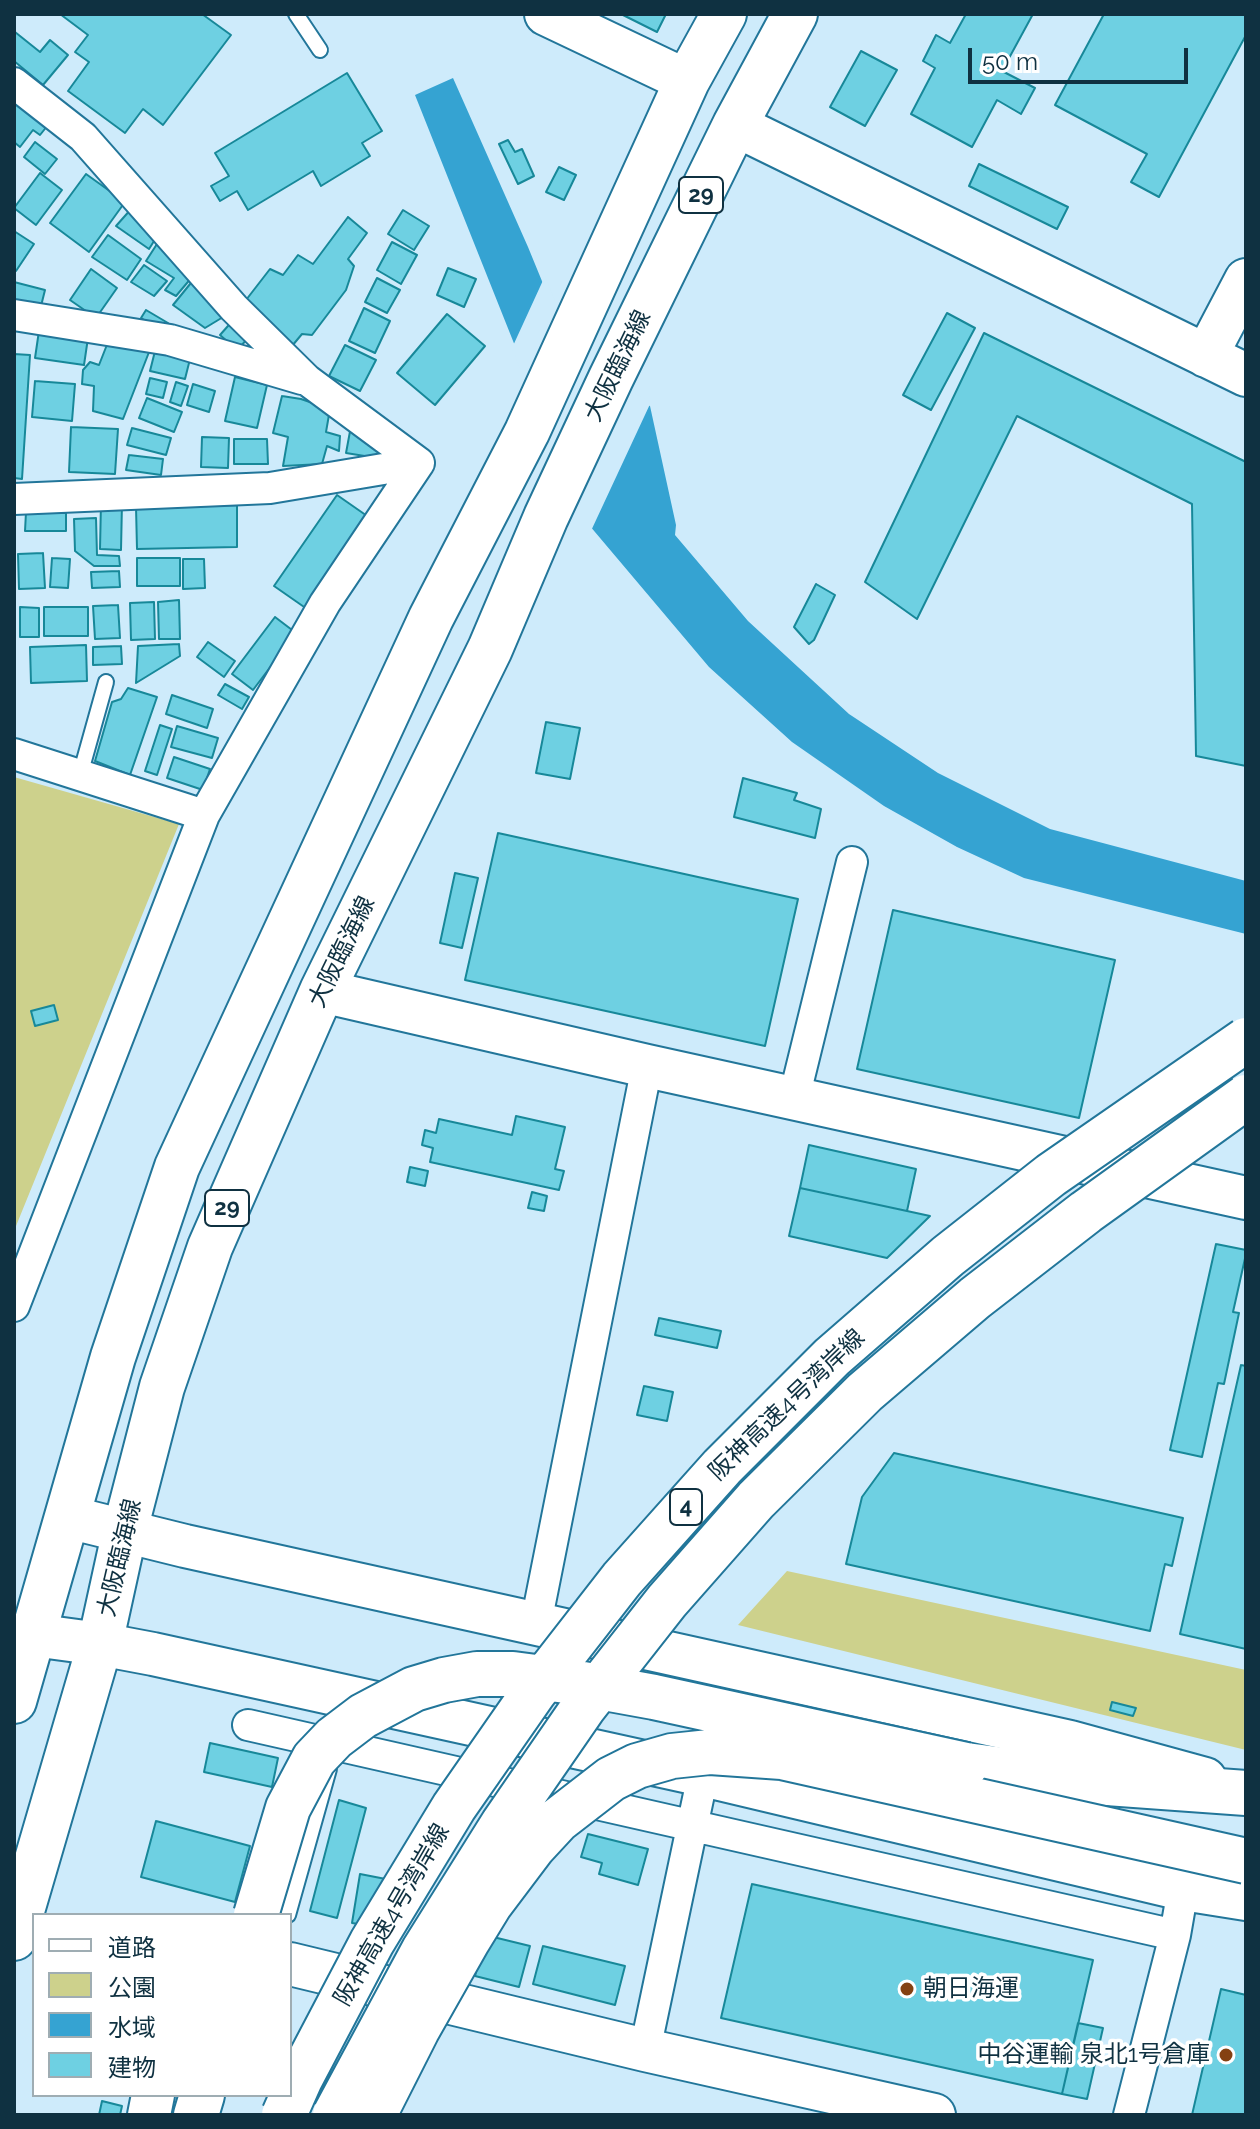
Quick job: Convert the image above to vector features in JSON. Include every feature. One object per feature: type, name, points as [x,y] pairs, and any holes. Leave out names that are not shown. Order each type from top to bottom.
[{"type":"main road","name":"29","points":[[14,1701],[24,1635],[68,1517],[113,1357],[177,1167],[431,618],[527,432],[687,81],[724,14]]},
{"type":"main road","name":"大阪臨海線","points":[[14,1938],[100,1644],[125,1530],[162,1387],[210,1247],[322,991],[490,649],[546,517],[611,378],[735,125],[795,14]]},
{"type":"main road","name":"阪神高速4号湾岸線","points":[[284,2115],[372,1942],[454,1807],[544,1679],[622,1579],[722,1467],[832,1357],[948,1256],[1051,1175],[1246,1040]]},
{"type":"main road","name":"阪神高速4号湾岸線","points":[[335,2115],[424,1950],[503,1824],[583,1708],[667,1601],[756,1500],[865,1392],[975,1298],[1086,1212],[1246,1097]]},
{"type":"main road","points":[[257,1913],[288,1808],[314,1759],[334,1738],[363,1716],[414,1689],[477,1674],[513,1674],[654,1697],[966,1765],[1093,1782],[1246,1792]]},
{"type":"main road","points":[[374,2115],[490,1904],[533,1847],[558,1820],[611,1779],[637,1766],[672,1756],[710,1752],[782,1757],[1246,1861]]},
{"type":"street","points":[[546,14],[687,81]]},
{"type":"street","points":[[14,83],[83,137],[234,308],[307,380],[419,463]]},
{"type":"street","points":[[735,125],[1246,375]]},
{"type":"street","points":[[1206,356],[1246,280]]},
{"type":"street","points":[[14,315],[170,340],[307,380]]},
{"type":"street","points":[[14,499],[270,488],[419,463]]},
{"type":"street","points":[[14,1306],[204,815],[325,603],[419,463]]},
{"type":"street","points":[[14,754],[204,815]]},
{"type":"street","points":[[794,1098],[852,862]]},
{"type":"street","points":[[322,991],[1246,1198]]},
{"type":"street","points":[[536,1623],[647,1066]]},
{"type":"street","points":[[68,1517],[185,1546],[1070,1742],[1246,1792]]},
{"type":"street","points":[[24,1635],[100,1644],[349,1697],[703,1775],[1183,1889],[1246,1899]]},
{"type":"street","points":[[248,1725],[1175,1935]]},
{"type":"street","points":[[645,2050],[703,1775]]},
{"type":"street","points":[[1129,2115],[1175,1935],[1183,1889]]},
{"type":"street","points":[[292,1964],[645,2050],[934,2115]]},
{"type":"lane","points":[[296,14],[320,50]]},
{"type":"lane","points":[[80,775],[106,682]]},
{"type":"lane","points":[[289,1913],[349,1697]]},
{"type":"green space","points":[[14,777],[179,824],[14,1231]]},
{"type":"green space","points":[[787,1571],[1246,1670],[1246,1750],[738,1625]]},
{"type":"water","points":[[453,78],[578,369],[650,406],[676,525],[675,535],[748,621],[849,714],[938,773],[1050,829],[1246,881],[1246,934],[1024,878],[957,847],[884,806],[792,742],[709,667],[584,519],[415,95]]},
{"type":"pier","points":[[545,276],[581,366],[651,402],[590,533],[580,521],[512,348]]},
{"type":"building","points":[[60,14],[202,14],[231,35],[163,125],[143,109],[125,133],[68,91],[89,62],[75,52],[88,35]]},
{"type":"building","points":[[621,14],[666,14],[657,32]]},
{"type":"building","points":[[966,14],[1033,14],[1002,71],[1035,88],[1021,114],[997,100],[972,147],[911,114],[935,68],[923,61],[936,35],[950,43]]},
{"type":"building","points":[[1104,14],[1246,14],[1246,35],[1159,197],[1131,182],[1147,154],[1055,105]]},
{"type":"building","points":[[15,32],[40,52],[50,40],[68,55],[43,85],[14,61]]},
{"type":"building","points":[[861,51],[897,70],[865,126],[830,107]]},
{"type":"building","points":[[347,73],[382,131],[362,143],[370,156],[321,186],[313,171],[248,210],[237,191],[220,201],[211,186],[229,176],[215,153]]},
{"type":"building","points":[[21,97],[52,120],[40,135],[33,130],[20,147],[14,142],[14,106]]},
{"type":"building","points":[[508,140],[515,152],[522,149],[534,176],[518,184],[499,144]]},
{"type":"building","points":[[35,142],[57,159],[45,174],[24,157]]},
{"type":"building","points":[[979,164],[1068,207],[1057,229],[969,186]]},
{"type":"building","points":[[559,167],[576,175],[564,200],[546,192]]},
{"type":"building","points":[[40,173],[62,190],[36,225],[14,208]]},
{"type":"building","points":[[86,174],[125,202],[89,252],[50,223]]},
{"type":"building","points":[[132,208],[161,230],[149,249],[116,226]]},
{"type":"building","points":[[403,210],[429,226],[414,250],[388,234]]},
{"type":"building","points":[[348,217],[367,233],[348,259],[354,266],[346,290],[312,335],[302,334],[292,346],[246,300],[270,269],[283,275],[298,255],[313,264]]},
{"type":"building","points":[[14,231],[34,244],[16,271],[14,269]]},
{"type":"building","points":[[108,235],[141,259],[127,280],[92,257]]},
{"type":"building","points":[[392,242],[417,255],[401,284],[377,270]]},
{"type":"building","points":[[157,244],[198,270],[176,296],[165,290],[174,278],[146,261]]},
{"type":"building","points":[[144,265],[167,281],[154,296],[131,282]]},
{"type":"building","points":[[448,268],[476,279],[464,307],[437,295]]},
{"type":"building","points":[[91,269],[117,288],[96,318],[70,300]]},
{"type":"building","points":[[199,273],[233,311],[205,328],[173,305]]},
{"type":"building","points":[[377,278],[400,290],[387,313],[365,302]]},
{"type":"building","points":[[14,282],[45,290],[40,310],[14,303]]},
{"type":"building","points":[[364,308],[390,321],[375,353],[349,341]]},
{"type":"building","points":[[146,310],[168,323],[163,331],[141,318]]},
{"type":"building","points":[[947,313],[975,328],[931,410],[903,395]]},
{"type":"building","points":[[447,314],[485,346],[435,405],[397,373]]},
{"type":"building","points":[[235,318],[252,334],[237,350],[220,335]]},
{"type":"building","points":[[40,324],[89,331],[84,365],[35,358]]},
{"type":"building","points":[[984,333],[1246,462],[1246,766],[1196,756],[1192,504],[1017,416],[917,619],[865,582]]},
{"type":"building","points":[[110,337],[151,347],[123,419],[93,411],[94,386],[82,384],[83,370],[90,362],[99,365]]},
{"type":"building","points":[[345,345],[376,360],[360,391],[329,376]]},
{"type":"building","points":[[155,351],[190,359],[185,379],[150,371]]},
{"type":"building","points":[[14,354],[30,355],[22,479],[14,478]]},
{"type":"building","points":[[235,377],[267,385],[257,428],[225,421]]},
{"type":"building","points":[[150,378],[167,382],[163,398],[146,394]]},
{"type":"building","points":[[35,381],[75,384],[72,421],[32,417]]},
{"type":"building","points":[[176,382],[188,386],[181,406],[170,402]]},
{"type":"building","points":[[193,384],[215,391],[209,412],[187,405]]},
{"type":"building","points":[[282,396],[330,409],[326,432],[340,436],[339,451],[327,446],[322,464],[283,466],[288,437],[273,433]]},
{"type":"building","points":[[147,398],[182,412],[174,432],[139,418]]},
{"type":"building","points":[[351,426],[382,443],[377,458],[346,453]]},
{"type":"building","points":[[71,427],[118,429],[115,474],[69,472]]},
{"type":"building","points":[[132,428],[171,438],[166,455],[127,445]]},
{"type":"building","points":[[202,437],[229,438],[228,468],[201,467]]},
{"type":"building","points":[[234,439],[267,439],[268,464],[234,464]]},
{"type":"building","points":[[129,455],[163,459],[161,475],[126,470]]},
{"type":"building","points":[[337,495],[370,518],[307,609],[274,586]]},
{"type":"building","points":[[101,502],[122,503],[121,550],[100,549]]},
{"type":"building","points":[[237,505],[237,547],[137,549],[136,507]]},
{"type":"building","points":[[26,512],[66,513],[66,531],[25,531]]},
{"type":"building","points":[[96,518],[97,555],[119,556],[120,566],[94,566],[75,551],[74,519]]},
{"type":"building","points":[[43,553],[45,588],[19,589],[18,554]]},
{"type":"building","points":[[52,558],[70,559],[68,588],[50,587]]},
{"type":"building","points":[[137,558],[180,558],[180,586],[137,586]]},
{"type":"building","points":[[183,559],[204,559],[205,588],[183,589]]},
{"type":"building","points":[[119,571],[120,587],[92,588],[91,572]]},
{"type":"building","points":[[816,584],[835,595],[814,640],[809,644],[794,627]]},
{"type":"building","points":[[179,600],[180,639],[159,639],[158,602]]},
{"type":"building","points":[[154,602],[155,639],[131,640],[130,603]]},
{"type":"building","points":[[118,605],[120,638],[95,639],[93,606]]},
{"type":"building","points":[[20,607],[39,608],[39,637],[20,637]]},
{"type":"building","points":[[44,607],[88,607],[88,636],[44,636]]},
{"type":"building","points":[[275,617],[296,633],[253,690],[232,674]]},
{"type":"building","points":[[208,642],[235,661],[224,677],[197,657]]},
{"type":"building","points":[[179,644],[180,656],[136,683],[138,646]]},
{"type":"building","points":[[86,645],[87,681],[31,683],[30,647]]},
{"type":"building","points":[[121,646],[122,664],[93,665],[93,647]]},
{"type":"building","points":[[225,684],[249,697],[242,709],[218,695]]},
{"type":"building","points":[[128,688],[157,697],[130,775],[95,761],[112,702],[121,699]]},
{"type":"building","points":[[172,695],[213,709],[207,728],[166,714]]},
{"type":"building","points":[[546,722],[580,728],[570,779],[536,773]]},
{"type":"building","points":[[160,725],[172,729],[157,775],[145,771]]},
{"type":"building","points":[[177,726],[218,738],[212,758],[171,747]]},
{"type":"building","points":[[174,757],[210,769],[203,790],[167,778]]},
{"type":"building","points":[[743,778],[797,793],[794,800],[821,809],[815,838],[734,817]]},
{"type":"building","points":[[498,833],[798,899],[765,1046],[465,980]]},
{"type":"building","points":[[455,873],[478,878],[462,948],[440,943]]},
{"type":"building","points":[[893,910],[1115,960],[1079,1118],[857,1069]]},
{"type":"building","points":[[54,1005],[58,1020],[35,1026],[31,1011]]},
{"type":"building","points":[[516,1116],[565,1127],[555,1169],[564,1171],[559,1190],[430,1162],[433,1148],[422,1145],[425,1130],[436,1133],[439,1119],[512,1135]]},
{"type":"building","points":[[809,1145],[916,1169],[907,1211],[800,1188]]},
{"type":"building","points":[[410,1167],[428,1171],[425,1186],[407,1182]]},
{"type":"building","points":[[800,1188],[930,1216],[887,1258],[789,1236]]},
{"type":"building","points":[[532,1192],[547,1196],[544,1211],[528,1208]]},
{"type":"building","points":[[1216,1244],[1246,1250],[1246,1254],[1233,1312],[1239,1313],[1224,1384],[1218,1383],[1202,1457],[1170,1450]]},
{"type":"building","points":[[659,1318],[721,1331],[717,1348],[655,1335]]},
{"type":"building","points":[[1241,1365],[1246,1366],[1246,1649],[1180,1634]]},
{"type":"building","points":[[644,1386],[673,1392],[667,1421],[637,1415]]},
{"type":"building","points":[[894,1453],[1183,1518],[1172,1566],[1165,1564],[1150,1631],[846,1564],[862,1497]]},
{"type":"building","points":[[1112,1702],[1136,1708],[1133,1716],[1110,1710]]},
{"type":"building","points":[[210,1743],[278,1758],[272,1787],[204,1772]]},
{"type":"building","points":[[339,1800],[366,1808],[337,1918],[310,1911]]},
{"type":"building","points":[[156,1821],[250,1846],[235,1902],[141,1877]]},
{"type":"building","points":[[588,1834],[648,1849],[638,1885],[599,1874],[602,1863],[581,1857]]},
{"type":"building","points":[[360,1874],[396,1881],[388,1929],[352,1923]]},
{"type":"building","name":"朝日海運","points":[[752,1884],[1093,1960],[1062,2094],[721,2018]]},
{"type":"building","points":[[485,1935],[530,1946],[519,1987],[475,1976]]},
{"type":"building","points":[[543,1946],[625,1966],[615,2005],[533,1984]]},
{"type":"building","name":"中谷運輸 泉北1号倉庫","points":[[1221,1989],[1246,1995],[1246,2115],[1192,2115]]},
{"type":"building","points":[[1078,2023],[1103,2028],[1087,2099],[1062,2094]]},
{"type":"building","points":[[102,2101],[122,2106],[120,2115],[99,2115]]},
{"type":"place","name":"朝日海運","points":[[907,1989]]},
{"type":"place","name":"中谷運輸 泉北1号倉庫","points":[[1226,2055]]}]
